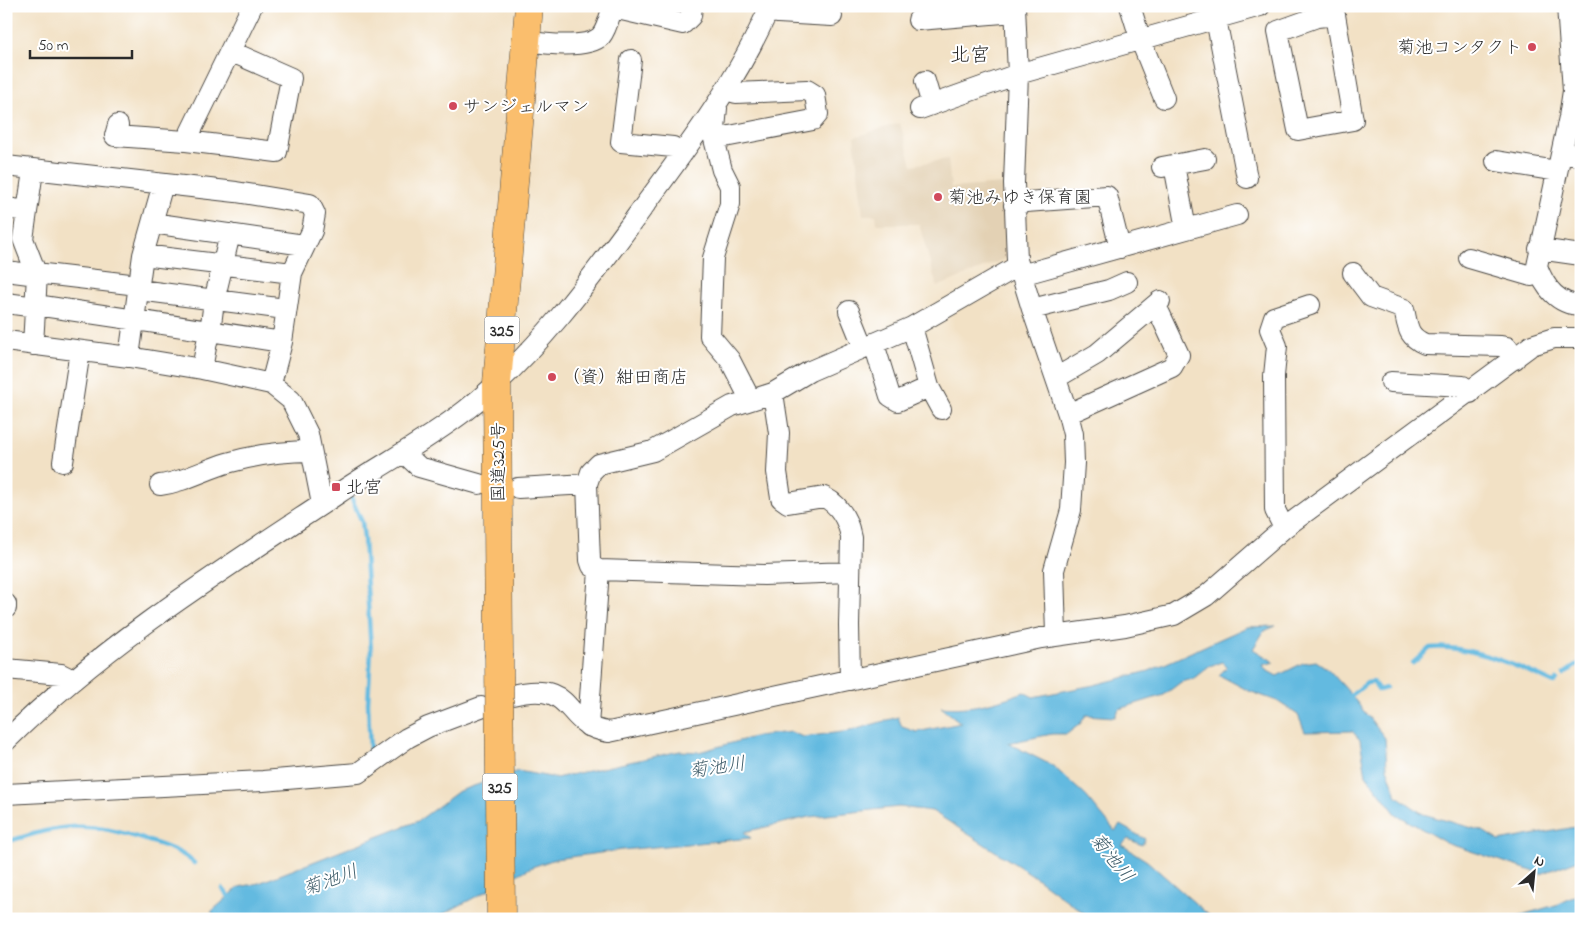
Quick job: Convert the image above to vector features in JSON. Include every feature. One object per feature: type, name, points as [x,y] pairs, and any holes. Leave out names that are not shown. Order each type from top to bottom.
[{"type":"highway","name":"国道325号","points":[[501,919],[497,383],[529,6]]},
{"type":"street","points":[[186,140],[252,6]]},
{"type":"street","points":[[526,41],[553,45],[592,41],[601,36],[613,7],[683,24],[691,16],[692,6]]},
{"type":"street","points":[[1130,6],[1141,41],[1164,98]]},
{"type":"street","points":[[925,80],[926,107],[1018,74],[1141,41],[1208,16],[1260,6]]},
{"type":"street","points":[[1567,6],[1572,91],[1567,160],[1539,249],[1537,266],[1542,281],[1558,298],[1572,305],[1581,305]]},
{"type":"street","points":[[6,741],[73,680],[147,622],[322,504],[404,453],[464,412],[497,383],[535,344],[599,268],[722,98],[769,8],[778,13],[832,16]]},
{"type":"street","points":[[918,20],[1015,9],[1018,74],[1014,205],[1020,270],[1073,434],[1074,464],[1070,510],[1054,570],[1056,636]]},
{"type":"street","points":[[1315,12],[1335,15],[1353,120],[1298,130],[1278,31],[1315,12]]},
{"type":"street","points":[[1208,16],[1247,178]]},
{"type":"street","points":[[115,136],[186,140],[277,152],[291,78],[230,51]]},
{"type":"street","points":[[632,60],[621,142],[673,147],[683,153]]},
{"type":"street","points":[[714,138],[813,120],[818,114],[815,95],[807,90],[736,93],[722,98]]},
{"type":"street","points":[[722,98],[714,138],[722,170],[730,186],[730,204],[713,258],[710,336],[730,360],[750,399]]},
{"type":"street","points":[[1186,229],[1168,166],[1205,159]]},
{"type":"street","points":[[1496,161],[1567,160]]},
{"type":"street","points":[[6,166],[34,171],[163,184],[310,204],[315,214],[312,231],[292,273],[285,310],[282,342],[271,384]]},
{"type":"street","points":[[32,345],[37,274],[15,238],[27,211],[34,171]]},
{"type":"street","points":[[129,357],[143,255],[163,184]]},
{"type":"street","points":[[1014,205],[1026,202],[1107,196],[1120,248]]},
{"type":"street","points":[[6,208],[27,211]]},
{"type":"street","points":[[850,572],[764,575],[599,570],[592,566],[590,560],[588,484],[590,472],[599,464],[653,451],[732,406],[773,393],[810,371],[912,327],[1020,270],[1120,248],[1237,215]]},
{"type":"street","points":[[152,223],[304,246]]},
{"type":"street","points":[[202,369],[214,301],[230,234]]},
{"type":"street","points":[[1539,249],[1581,255]]},
{"type":"street","points":[[143,255],[292,273]]},
{"type":"street","points":[[1469,258],[1532,276],[1540,274]]},
{"type":"street","points":[[6,271],[139,287],[214,301],[285,310]]},
{"type":"street","points":[[1353,273],[1366,292],[1375,293],[1404,309],[1409,331],[1413,339],[1425,344],[1507,347],[1515,359]]},
{"type":"street","points":[[1032,309],[1109,290],[1127,282]]},
{"type":"street","points":[[6,303],[282,342]]},
{"type":"street","points":[[1284,528],[1275,510],[1274,376],[1277,346],[1270,329],[1274,317],[1310,305]]},
{"type":"street","points":[[1056,378],[1097,354],[1160,308],[1179,355],[1172,367],[1068,414]]},
{"type":"street","points":[[849,311],[869,346],[890,396],[898,401],[929,387]]},
{"type":"street","points":[[912,327],[929,387],[940,409]]},
{"type":"street","points":[[512,696],[531,691],[560,696],[578,718],[588,726],[609,732],[1056,636],[1125,626],[1174,615],[1206,596],[1284,528],[1470,393],[1532,345],[1554,338],[1581,338]]},
{"type":"street","points":[[6,341],[129,357],[202,369],[271,384],[281,391],[298,410],[308,434],[322,504]]},
{"type":"street","points":[[63,462],[80,351]]},
{"type":"street","points":[[1392,382],[1463,386],[1470,393]]},
{"type":"street","points":[[773,393],[779,433],[777,472],[781,498],[788,503],[824,497],[836,506],[846,520],[851,537],[850,680]]},
{"type":"street","points":[[160,485],[176,483],[226,464],[282,450],[311,451]]},
{"type":"street","points":[[404,453],[419,467],[479,484]]},
{"type":"street","points":[[518,488],[588,484]]},
{"type":"street","points":[[588,726],[599,570]]},
{"type":"street","points":[[6,670],[61,674],[73,680]]},
{"type":"street","points":[[6,794],[263,781],[358,773],[407,738],[481,707]]},
{"type":"shaded area","name":"菊池みゆき保育園","points":[[900,123],[912,165],[948,159],[951,188],[1014,183],[1017,254],[937,287],[919,224],[877,224],[876,215],[863,215],[854,137]]},
{"type":"water","name":"菊池川","points":[[1276,626],[1264,631],[1253,649],[1274,662],[1263,665],[1266,670],[1277,676],[1303,663],[1316,661],[1328,669],[1385,738],[1387,768],[1397,796],[1423,814],[1483,831],[1499,841],[1581,826],[1581,859],[1541,874],[1446,843],[1396,814],[1366,775],[1360,740],[1352,731],[1305,732],[1298,715],[1277,701],[1249,691],[1219,675],[1227,667],[1222,662],[1209,666],[1193,679],[1181,682],[1164,695],[1119,709],[1115,717],[1086,715],[1080,724],[1067,734],[1052,734],[1008,743],[1053,766],[1086,796],[1115,831],[1120,825],[1145,839],[1142,845],[1128,839],[1122,845],[1147,861],[1213,919],[1092,919],[1031,874],[932,811],[899,807],[809,817],[744,832],[751,838],[622,850],[555,859],[532,867],[434,919],[218,919],[211,912],[239,887],[259,883],[418,821],[459,791],[518,771],[556,778],[680,751],[699,752],[757,736],[791,732],[803,737],[850,731],[898,717],[902,727],[917,732],[961,723],[941,707],[973,706],[994,702],[1024,692],[1033,697],[1094,685],[1149,671],[1247,627]]},
{"type":"water","points":[[1581,893],[1581,919],[1508,919],[1559,904]]},
{"type":"waterway","points":[[350,495],[362,522],[364,539],[371,651],[368,703],[370,752]]},
{"type":"waterway","points":[[1413,663],[1430,648],[1445,648],[1477,653],[1526,670],[1554,683],[1557,680]]},
{"type":"waterway","points":[[1564,674],[1581,662]]},
{"type":"waterway","points":[[1348,698],[1367,683],[1373,682],[1379,690],[1386,688]]},
{"type":"waterway","points":[[6,842],[61,828],[91,827],[107,829],[165,846],[194,863]]},
{"type":"waterway","points":[[223,889],[232,900]]},
{"type":"place","name":"菊池コンタクト","points":[[1532,47]]},
{"type":"place","name":"サンジェルマン","points":[[453,106]]},
{"type":"place","name":"菊池みゆき保育園","points":[[938,197]]},
{"type":"place","name":"（資）紺田商店","points":[[552,377]]},
{"type":"place","name":"北宮","points":[[336,487]]},
{"type":"district","name":"北宮","points":[[970,54]]}]
